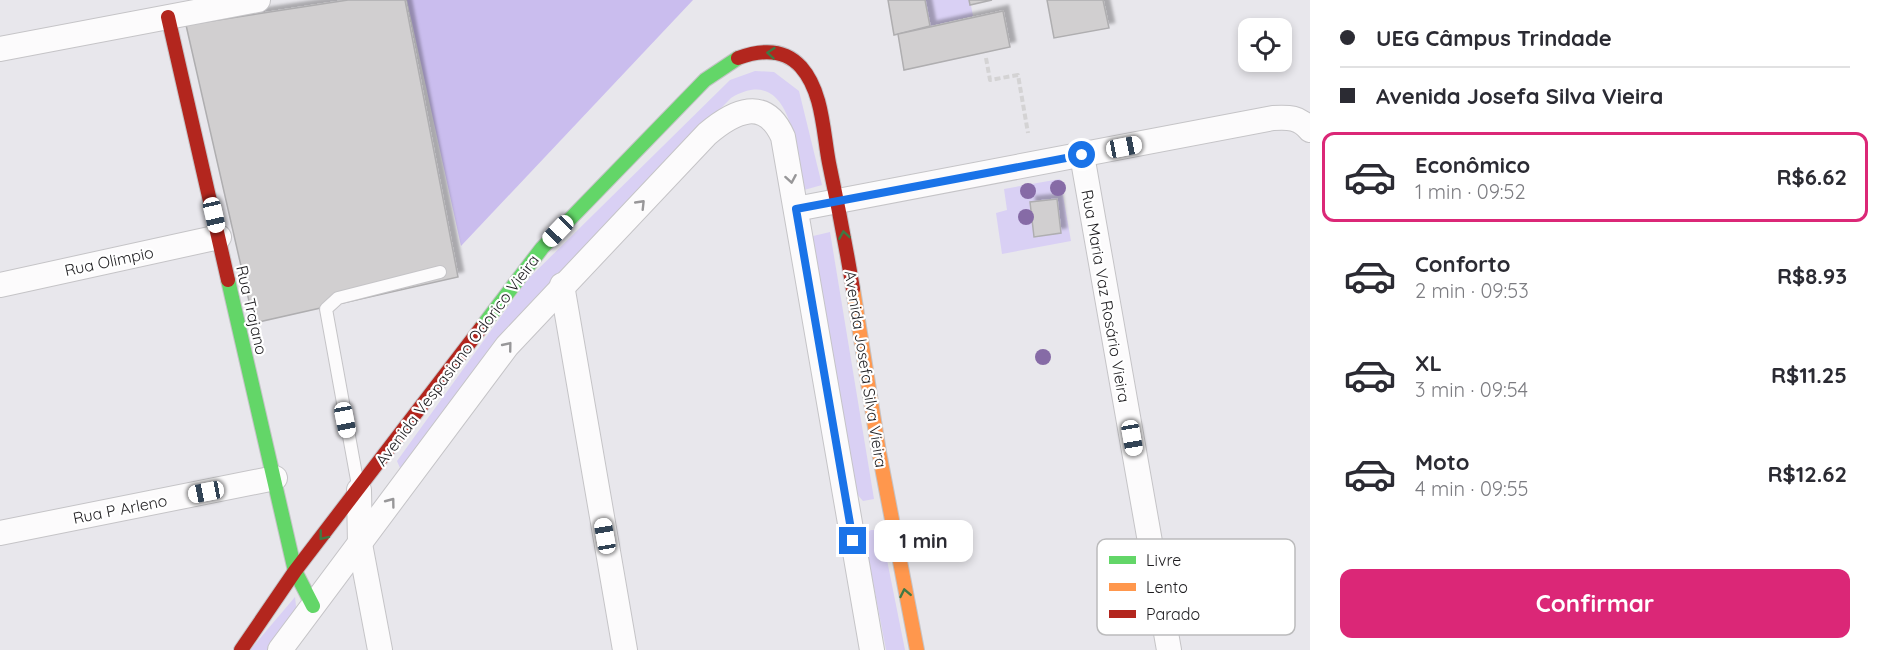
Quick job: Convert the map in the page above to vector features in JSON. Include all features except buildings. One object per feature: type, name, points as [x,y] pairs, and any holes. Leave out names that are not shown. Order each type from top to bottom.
[{"type":"street","points":[[0,49],[258,0]]},
{"type":"street","name":"Rua Trajano","points":[[168,17],[295,571],[313,606]]},
{"type":"street","name":"Avenida Vespasiano Odorico Vieira","points":[[241,650],[295,571],[542,248],[705,80],[721,66],[740,56],[760,52],[780,53],[801,66],[813,87]]},
{"type":"street","name":"Avenida Josefa Silva Vieira","points":[[813,87],[838,201],[889,511],[917,650]]},
{"type":"street","name":"Avenida Vespasiano Odorico Vieira","points":[[280,650],[507,346],[562,285],[692,150],[726,118],[738,113],[753,112],[766,114],[777,123],[783,137],[796,209]]},
{"type":"street","points":[[873,650],[796,209],[1272,118],[1288,117],[1306,125]]},
{"type":"street","name":"Rua Maria Vaz Rosário Vieira","points":[[1082,155],[1149,539]]},
{"type":"street","name":"Rua Olimpio","points":[[0,285],[219,237]]},
{"type":"street","points":[[562,285],[625,650]]},
{"type":"street","name":"Rua P Arleno","points":[[0,534],[274,478]]},
{"type":"street","points":[[359,490],[360,544],[380,650]]},
{"type":"street","points":[[849,519],[889,511]]},
{"type":"street","name":"Rua Maria Vaz Rosário Vieira","points":[[1166,635],[1169,650]]},
{"type":"lane","points":[[359,490],[326,309],[338,298],[440,272]]},
{"type":"path","points":[[986,58],[990,80],[1018,75],[1028,133]]},
{"type":"shaded area","points":[[407,0],[693,0],[461,246]]},
{"type":"shaded area","points":[[925,0],[970,0],[973,16],[930,26]]},
{"type":"shaded area","points":[[755,71],[774,72],[799,91],[822,185],[804,190],[793,134],[779,101],[767,92],[751,90],[731,98],[528,305],[407,469],[400,468],[397,461],[528,279],[730,80]]},
{"type":"shaded area","points":[[1060,179],[1071,241],[1002,254],[996,213],[1007,210],[1004,189]]},
{"type":"shaded area","points":[[830,232],[874,499],[863,501],[856,493],[809,237]]},
{"type":"shaded area","points":[[871,530],[881,530],[905,650],[886,650],[864,535]]},
{"type":"shaded area","points":[[295,597],[297,615],[271,650],[250,650]]},
{"type":"traffic: fast","points":[[481,328],[542,248],[705,80],[738,58]]},
{"type":"traffic: fast","points":[[228,280],[295,571],[313,606]]},
{"type":"traffic: slow","points":[[853,289],[879,452],[917,650]]},
{"type":"traffic: jam","points":[[168,17],[228,280]]},
{"type":"traffic: jam","points":[[738,58],[763,52],[787,56],[801,67],[814,88],[821,113],[853,289]]},
{"type":"traffic: jam","points":[[241,650],[295,571],[481,328]]},
{"type":"route","points":[[853,541],[796,209],[1082,155]]}]
